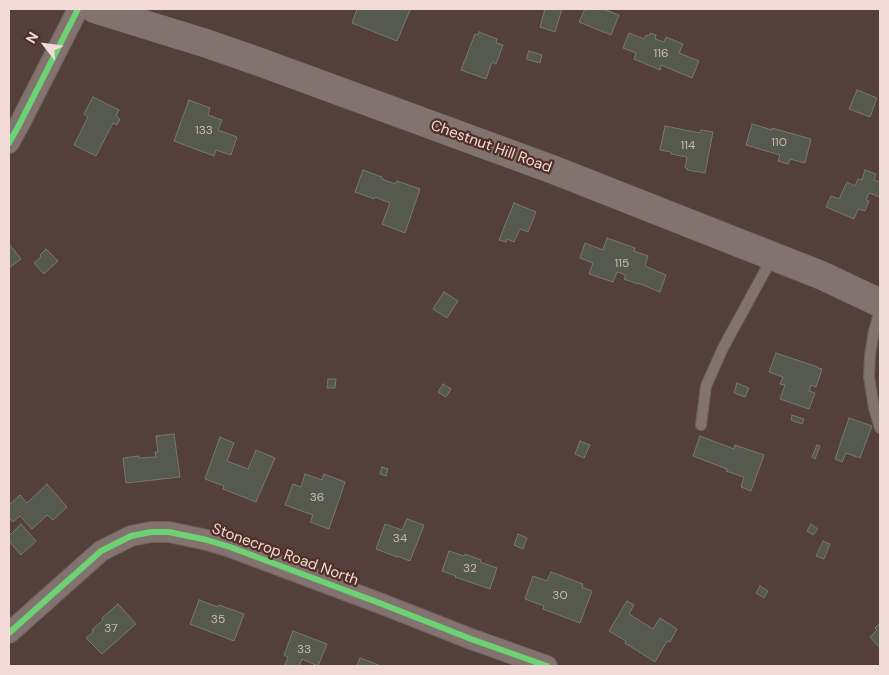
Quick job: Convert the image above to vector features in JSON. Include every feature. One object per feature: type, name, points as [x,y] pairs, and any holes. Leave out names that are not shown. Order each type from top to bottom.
[{"type":"main road","name":"Chestnut Hill Road","points":[[95,9],[205,43],[306,78],[598,186],[823,276],[880,303]]},
{"type":"street","points":[[9,143],[78,9]]},
{"type":"street","name":"Stonecrop Road North","points":[[9,633],[100,551],[132,536],[151,532],[169,532],[230,547],[547,666]]},
{"type":"lane","points":[[701,425],[706,386],[723,348],[773,256]]},
{"type":"lane","points":[[880,310],[874,330],[868,377],[880,428]]},
{"type":"building","points":[[357,9],[410,10],[397,41],[352,23]]},
{"type":"building","points":[[545,9],[562,9],[555,32],[540,27]]},
{"type":"building","points":[[585,9],[603,9],[619,15],[611,35],[579,22]]},
{"type":"building","points":[[479,32],[497,39],[496,43],[503,45],[496,64],[492,62],[486,79],[461,70],[475,34],[478,35]]},
{"type":"building","points":[[629,33],[644,39],[650,33],[656,35],[655,39],[664,42],[666,37],[683,44],[679,53],[699,61],[692,78],[661,65],[660,70],[634,59],[636,53],[623,48]]},
{"type":"building","points":[[529,51],[542,55],[540,63],[526,59]]},
{"type":"building","points":[[857,90],[877,98],[870,117],[849,109]]},
{"type":"building","points":[[93,97],[119,110],[116,116],[120,119],[117,125],[113,123],[96,156],[74,145],[88,117],[84,114]]},
{"type":"building","points":[[189,100],[210,108],[208,115],[222,120],[218,130],[237,137],[231,155],[216,150],[214,156],[174,141]]},
{"type":"building","points":[[752,124],[811,139],[805,163],[790,159],[788,164],[778,161],[780,155],[746,145]]},
{"type":"building","points":[[665,126],[700,133],[701,130],[713,132],[705,173],[687,170],[685,168],[687,157],[660,150]]},
{"type":"building","points":[[363,170],[395,184],[397,181],[420,189],[405,233],[382,224],[390,203],[355,192]]},
{"type":"building","points":[[865,170],[876,174],[874,180],[880,182],[880,197],[869,193],[866,200],[869,201],[865,211],[858,209],[854,219],[826,207],[831,196],[839,199],[847,182],[855,186],[858,179],[862,180]]},
{"type":"building","points":[[514,203],[536,212],[528,232],[520,229],[514,242],[507,239],[506,242],[499,240]]},
{"type":"building","points":[[607,238],[635,248],[634,251],[648,256],[645,266],[666,275],[660,292],[624,279],[626,275],[617,272],[613,282],[589,274],[593,263],[580,258],[585,243],[603,250]]},
{"type":"building","points":[[9,244],[21,259],[9,268]]},
{"type":"building","points":[[46,249],[58,261],[44,274],[34,263]]},
{"type":"building","points":[[444,292],[458,301],[447,318],[433,309]]},
{"type":"building","points":[[776,353],[822,369],[816,387],[811,385],[809,391],[815,393],[809,409],[780,399],[785,385],[780,384],[783,377],[769,372]]},
{"type":"building","points":[[328,379],[336,379],[335,388],[327,388]]},
{"type":"building","points":[[737,383],[749,388],[745,397],[734,393]]},
{"type":"building","points":[[443,384],[451,389],[446,397],[438,392]]},
{"type":"building","points":[[792,415],[804,419],[802,424],[791,420]]},
{"type":"building","points":[[849,418],[872,426],[860,458],[846,453],[842,462],[835,459]]},
{"type":"building","points":[[174,434],[180,477],[126,483],[123,458],[139,456],[139,458],[156,457],[155,452],[158,452],[156,436]]},
{"type":"building","points":[[700,436],[734,449],[735,445],[764,455],[751,491],[741,487],[744,477],[693,456]]},
{"type":"building","points":[[220,437],[234,443],[227,461],[248,469],[256,450],[275,458],[256,502],[223,489],[224,486],[205,479]]},
{"type":"building","points":[[580,441],[590,445],[584,458],[575,454]]},
{"type":"building","points":[[817,445],[820,446],[815,459],[812,457]]},
{"type":"building","points":[[382,467],[388,469],[386,476],[380,474]]},
{"type":"building","points":[[305,474],[322,480],[324,474],[345,482],[329,529],[310,522],[313,515],[285,505],[293,484],[301,487]]},
{"type":"building","points":[[47,484],[67,507],[53,520],[47,515],[32,529],[20,516],[13,522],[9,518],[9,505],[20,495],[27,503]]},
{"type":"building","points":[[407,519],[424,525],[410,561],[376,549],[385,524],[402,530]]},
{"type":"building","points":[[21,524],[36,541],[21,555],[9,541],[9,536]]},
{"type":"building","points":[[811,524],[818,529],[813,535],[807,531]]},
{"type":"building","points":[[518,534],[527,538],[523,549],[514,545]]},
{"type":"building","points":[[823,541],[830,544],[824,559],[816,556]]},
{"type":"building","points":[[449,551],[464,556],[465,554],[497,568],[490,589],[442,571]]},
{"type":"building","points":[[551,572],[583,584],[582,587],[592,591],[580,623],[543,609],[544,606],[525,599],[533,576],[547,581]]},
{"type":"building","points":[[760,586],[768,591],[764,598],[756,593]]},
{"type":"building","points":[[199,600],[244,614],[234,641],[190,624]]},
{"type":"building","points":[[627,601],[634,605],[629,614],[653,629],[660,618],[677,629],[670,642],[667,641],[655,662],[609,631]]},
{"type":"building","points":[[118,604],[136,624],[102,654],[86,638],[103,620],[102,618]]},
{"type":"building","points":[[880,623],[879,647],[870,637],[877,630],[875,628]]},
{"type":"building","points":[[293,631],[327,644],[318,666],[302,659],[299,666],[285,665],[288,657],[284,655]]},
{"type":"building","points":[[360,658],[381,666],[357,666]]},
{"type":"cycle path","points":[[9,143],[78,9]]},
{"type":"cycle path","points":[[9,633],[101,551],[131,536],[151,532],[169,532],[230,547],[547,666]]}]
